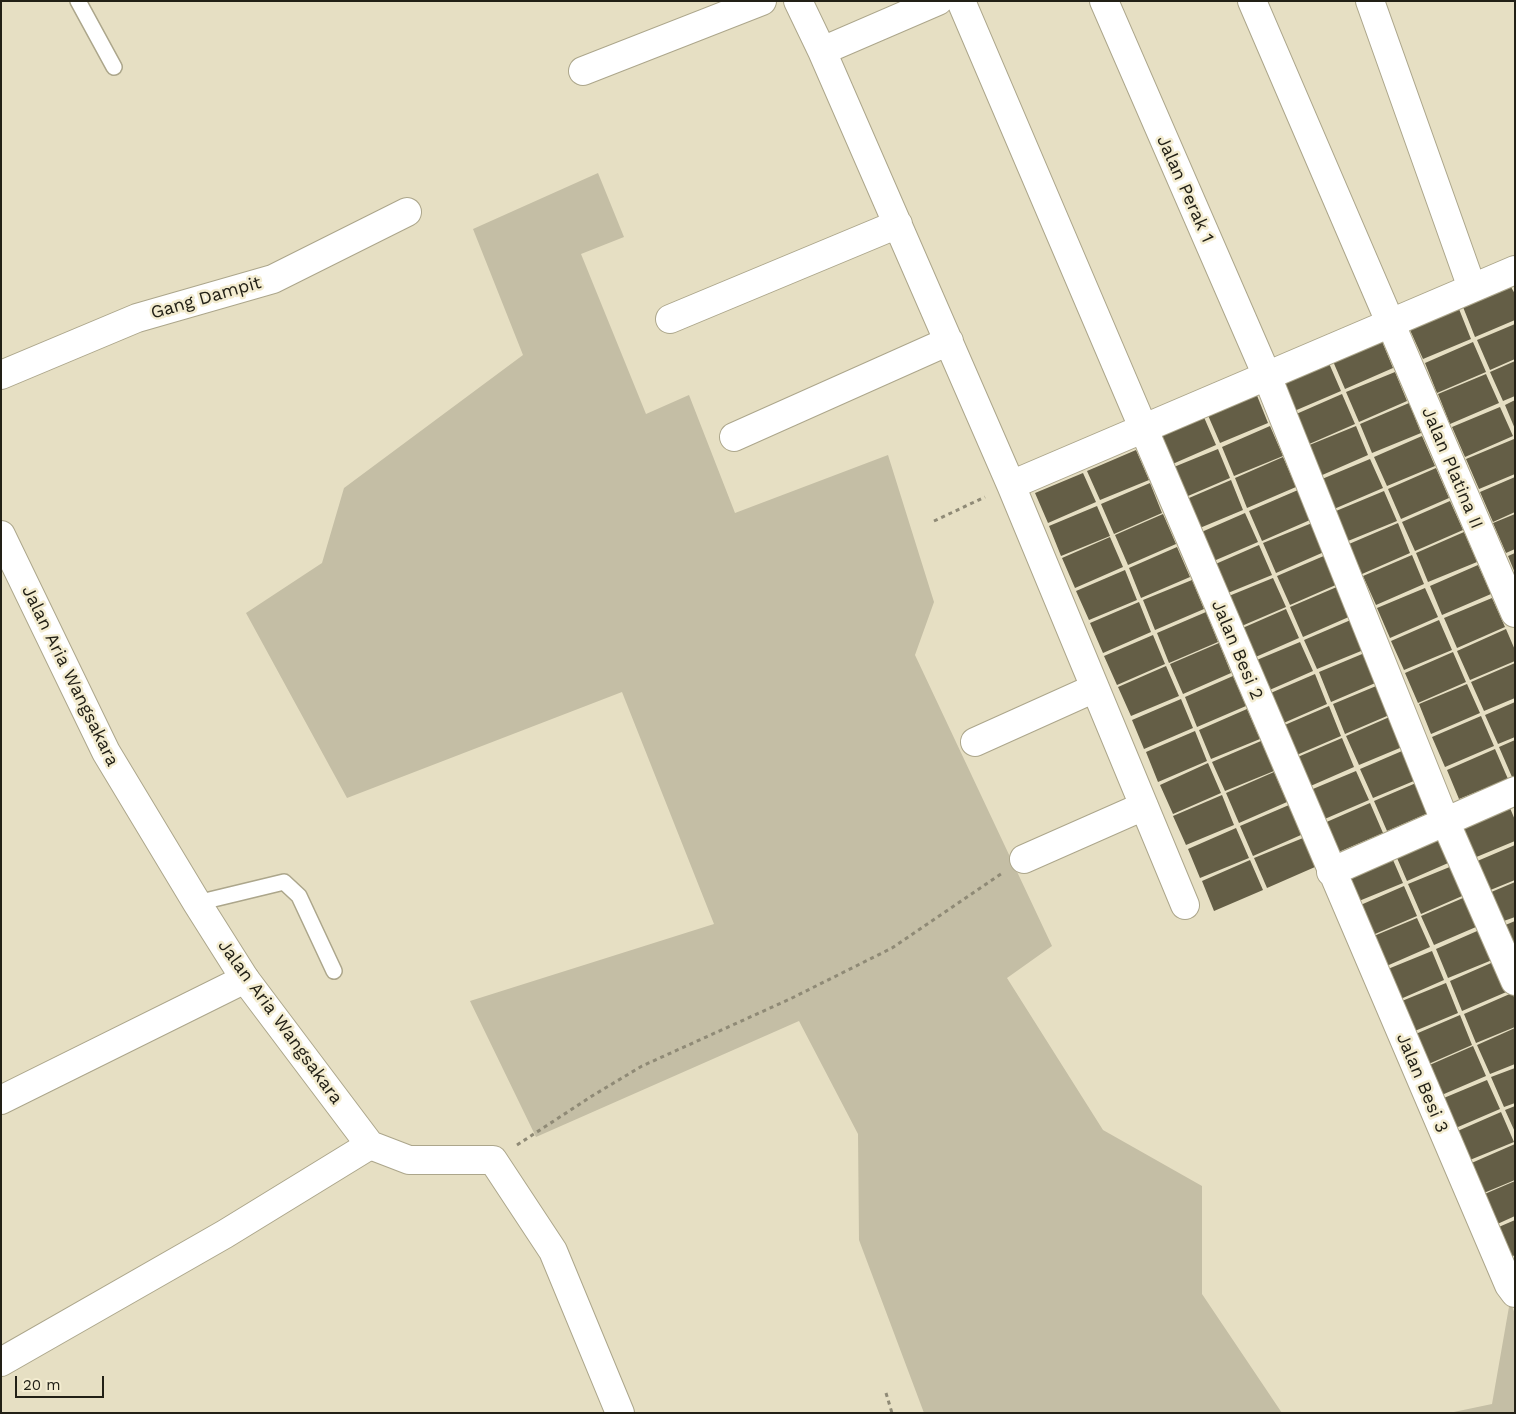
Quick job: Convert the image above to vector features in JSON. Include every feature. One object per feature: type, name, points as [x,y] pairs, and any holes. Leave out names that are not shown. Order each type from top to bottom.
[{"type":"street","points":[[583,71],[762,1]]},
{"type":"street","points":[[798,1],[822,50],[1011,485],[1185,906]]},
{"type":"street","points":[[822,50],[938,1]]},
{"type":"street","name":"Jalan Besi 2","points":[[961,1],[1331,872]]},
{"type":"street","name":"Jalan Perak 1","points":[[1104,1],[1266,376],[1445,821],[1515,981]]},
{"type":"street","name":"Jalan Platina II","points":[[1252,1],[1389,324],[1515,613]]},
{"type":"street","points":[[1370,1],[1472,288]]},
{"type":"street","name":"Gang Dampit","points":[[1,375],[137,318],[273,279],[407,212]]},
{"type":"street","points":[[670,320],[898,224]]},
{"type":"street","points":[[1011,485],[1472,288],[1514,272]]},
{"type":"street","points":[[734,437],[949,341]]},
{"type":"street","name":"Jalan Aria Wangsakara","points":[[1,535],[106,752],[197,903],[245,979],[370,1145]]},
{"type":"street","points":[[975,742],[1095,688]]},
{"type":"street","points":[[1331,872],[1515,791]]},
{"type":"street","points":[[1024,859],[1144,806]]},
{"type":"street","name":"Jalan Besi 3","points":[[1331,872],[1505,1276],[1515,1293]]},
{"type":"street","points":[[1,1100],[245,979]]},
{"type":"street","points":[[1,1362],[225,1234],[370,1145],[408,1160],[493,1160],[553,1251],[615,1411]]},
{"type":"lane","points":[[78,1],[114,67]]},
{"type":"lane","points":[[197,903],[284,882],[299,896],[334,971]]},
{"type":"path","points":[[934,521],[1011,485]]},
{"type":"path","points":[[493,1160],[642,1066],[790,999],[892,948],[1024,859]]},
{"type":"path","points":[[886,1393],[892,1413]]},
{"type":"shaded area","points":[[598,173],[624,237],[581,254],[646,414],[689,395],[735,513],[888,455],[934,602],[915,655],[1052,946],[1007,978],[1103,1130],[1202,1186],[1202,1294],[1282,1413],[924,1413],[859,1240],[858,1134],[799,1021],[536,1137],[470,1001],[714,924],[622,692],[347,798],[246,613],[322,563],[344,488],[523,355],[473,229]]},
{"type":"shaded area","points":[[1510,1301],[1515,1314],[1515,1413],[1449,1413],[1492,1404]]},
{"type":"building","points":[[1511,287],[1515,294],[1515,320],[1475,337],[1463,307]]},
{"type":"building","points":[[1459,309],[1471,339],[1423,359],[1410,330]]},
{"type":"building","points":[[1515,324],[1515,359],[1490,370],[1477,340]]},
{"type":"building","points":[[1381,339],[1393,368],[1345,389],[1332,359]]},
{"type":"building","points":[[1473,342],[1486,372],[1437,393],[1425,363]]},
{"type":"building","points":[[1328,361],[1341,391],[1292,412],[1280,382]]},
{"type":"building","points":[[1515,361],[1515,396],[1503,401],[1490,372]]},
{"type":"building","points":[[1395,372],[1407,401],[1359,422],[1346,392]]},
{"type":"building","points":[[1486,374],[1499,403],[1450,424],[1438,394]]},
{"type":"building","points":[[1256,393],[1268,423],[1220,443],[1207,413]]},
{"type":"building","points":[[1342,394],[1355,424],[1307,445],[1294,415]]},
{"type":"building","points":[[1515,400],[1515,429],[1505,405]]},
{"type":"building","points":[[1409,403],[1421,433],[1372,453],[1360,424]]},
{"type":"building","points":[[1500,407],[1513,436],[1465,457],[1452,427]]},
{"type":"building","points":[[1203,415],[1216,445],[1168,466],[1155,436]]},
{"type":"building","points":[[1270,426],[1283,456],[1234,476],[1222,447]]},
{"type":"building","points":[[1356,426],[1368,455],[1320,476],[1307,446]]},
{"type":"building","points":[[1422,436],[1435,466],[1387,486],[1374,457]]},
{"type":"building","points":[[1514,439],[1515,474],[1479,489],[1466,459]]},
{"type":"building","points":[[1218,449],[1230,478],[1181,499],[1169,469]]},
{"type":"building","points":[[1136,450],[1149,480],[1100,500],[1087,471]]},
{"type":"building","points":[[1283,457],[1296,487],[1247,508],[1235,478]]},
{"type":"building","points":[[1370,459],[1383,488],[1334,509],[1322,479]]},
{"type":"building","points":[[1436,468],[1449,498],[1401,519],[1388,489]]},
{"type":"building","points":[[1083,473],[1096,502],[1048,523],[1035,493]]},
{"type":"building","points":[[1515,477],[1515,512],[1493,522],[1480,492]]},
{"type":"building","points":[[1231,480],[1243,510],[1195,530],[1182,501]]},
{"type":"building","points":[[1150,483],[1162,513],[1114,534],[1101,504]]},
{"type":"building","points":[[1298,490],[1310,520],[1262,541],[1249,511]]},
{"type":"building","points":[[1384,491],[1397,521],[1348,541],[1336,511]]},
{"type":"building","points":[[1450,501],[1463,530],[1415,551],[1402,522]]},
{"type":"building","points":[[1097,506],[1110,536],[1061,556],[1049,526]]},
{"type":"building","points":[[1245,513],[1258,542],[1209,563],[1197,534]]},
{"type":"building","points":[[1163,514],[1176,544],[1128,565],[1115,535]]},
{"type":"building","points":[[1515,514],[1515,549],[1506,553],[1493,523]]},
{"type":"building","points":[[1312,523],[1324,552],[1276,573],[1263,543]]},
{"type":"building","points":[[1398,523],[1410,553],[1362,574],[1349,544]]},
{"type":"building","points":[[1464,532],[1477,562],[1428,582],[1416,553]]},
{"type":"building","points":[[1110,537],[1123,567],[1075,588],[1062,558]]},
{"type":"building","points":[[1259,545],[1272,575],[1223,595],[1211,566]]},
{"type":"building","points":[[1177,547],[1190,577],[1141,598],[1129,568]]},
{"type":"building","points":[[1515,553],[1515,573],[1508,556]]},
{"type":"building","points":[[1326,555],[1338,584],[1290,605],[1277,576]]},
{"type":"building","points":[[1412,555],[1424,584],[1376,605],[1363,576]]},
{"type":"building","points":[[1478,565],[1491,594],[1442,615],[1430,586]]},
{"type":"building","points":[[1125,570],[1137,600],[1089,620],[1076,591]]},
{"type":"building","points":[[1273,578],[1286,607],[1237,628],[1224,598]]},
{"type":"building","points":[[1192,580],[1204,609],[1155,630],[1143,600]]},
{"type":"building","points":[[1339,586],[1351,616],[1303,637],[1290,607]]},
{"type":"building","points":[[1425,588],[1438,617],[1390,638],[1377,608]]},
{"type":"building","points":[[1492,598],[1505,627],[1457,648],[1444,618]]},
{"type":"building","points":[[1139,602],[1151,632],[1103,653],[1090,623]]},
{"type":"building","points":[[1286,609],[1299,638],[1251,659],[1238,630]]},
{"type":"building","points":[[1206,612],[1218,642],[1169,663],[1157,633]]},
{"type":"building","points":[[1353,619],[1366,649],[1317,669],[1304,640]]},
{"type":"building","points":[[1439,620],[1452,650],[1404,670],[1391,641]]},
{"type":"building","points":[[1506,629],[1515,650],[1515,661],[1470,680],[1457,651]]},
{"type":"building","points":[[1153,635],[1165,664],[1117,685],[1104,656]]},
{"type":"building","points":[[1300,642],[1313,671],[1265,692],[1252,662]]},
{"type":"building","points":[[1219,643],[1231,673],[1183,694],[1170,664]]},
{"type":"building","points":[[1367,652],[1380,681],[1331,702],[1319,672]]},
{"type":"building","points":[[1453,652],[1466,682],[1418,703],[1405,673]]},
{"type":"building","points":[[1515,663],[1515,698],[1484,711],[1471,682]]},
{"type":"building","points":[[1166,666],[1179,696],[1131,716],[1118,687]]},
{"type":"building","points":[[1315,674],[1327,704],[1279,725],[1266,695]]},
{"type":"building","points":[[1233,676],[1246,706],[1197,727],[1185,697]]},
{"type":"building","points":[[1381,684],[1394,713],[1345,734],[1333,704]]},
{"type":"building","points":[[1467,684],[1480,713],[1431,734],[1419,704]]},
{"type":"building","points":[[1181,699],[1193,728],[1144,749],[1132,720]]},
{"type":"building","points":[[1515,702],[1515,737],[1498,744],[1485,715]]},
{"type":"building","points":[[1329,706],[1341,736],[1292,757],[1280,727]]},
{"type":"building","points":[[1247,709],[1260,739],[1211,759],[1199,730]]},
{"type":"building","points":[[1394,715],[1407,745],[1359,765],[1346,736]]},
{"type":"building","points":[[1481,716],[1494,746],[1445,767],[1432,737]]},
{"type":"building","points":[[1195,731],[1207,761],[1158,782],[1146,752]]},
{"type":"building","points":[[1342,738],[1354,767],[1306,788],[1293,759]]},
{"type":"building","points":[[1515,740],[1515,775],[1512,777],[1499,747]]},
{"type":"building","points":[[1261,741],[1274,771],[1225,791],[1212,762]]},
{"type":"building","points":[[1409,748],[1421,778],[1373,798],[1360,769]]},
{"type":"building","points":[[1495,749],[1508,779],[1459,799],[1447,770]]},
{"type":"building","points":[[1208,763],[1221,793],[1173,814],[1160,785]]},
{"type":"building","points":[[1356,771],[1369,800],[1320,821],[1308,791]]},
{"type":"building","points":[[1274,772],[1287,802],[1239,823],[1226,793]]},
{"type":"building","points":[[1423,780],[1435,810],[1387,831],[1374,801]]},
{"type":"building","points":[[1222,795],[1234,825],[1186,845],[1173,816]]},
{"type":"building","points":[[1370,803],[1383,833],[1334,854],[1322,824]]},
{"type":"building","points":[[1289,805],[1301,835],[1253,856],[1240,826]]},
{"type":"building","points":[[1510,808],[1515,820],[1515,841],[1474,858],[1461,828]]},
{"type":"building","points":[[1236,828],[1249,858],[1200,878],[1188,849]]},
{"type":"building","points":[[1442,831],[1455,860],[1407,881],[1394,851]]},
{"type":"building","points":[[1303,838],[1315,867],[1267,888],[1254,858]]},
{"type":"building","points":[[1515,845],[1515,880],[1488,891],[1475,862]]},
{"type":"building","points":[[1390,853],[1403,883],[1354,903],[1342,873]]},
{"type":"building","points":[[1250,860],[1263,890],[1214,911],[1202,881]]},
{"type":"building","points":[[1457,864],[1469,893],[1421,914],[1408,884]]},
{"type":"building","points":[[1515,882],[1515,917],[1501,922],[1489,893]]},
{"type":"building","points":[[1404,886],[1417,916],[1368,937],[1356,907]]},
{"type":"building","points":[[1470,895],[1483,924],[1434,945],[1421,916]]},
{"type":"building","points":[[1417,918],[1430,947],[1382,968],[1369,938]]},
{"type":"building","points":[[1515,921],[1515,953],[1503,926]]},
{"type":"building","points":[[1484,928],[1497,958],[1448,978],[1436,949]]},
{"type":"building","points":[[1432,951],[1444,980],[1396,1001],[1383,971]]},
{"type":"building","points":[[1498,960],[1511,990],[1462,1011],[1450,981]]},
{"type":"building","points":[[1446,983],[1458,1013],[1410,1033],[1397,1003]]},
{"type":"building","points":[[1512,993],[1515,999],[1515,1027],[1476,1043],[1464,1014]]},
{"type":"building","points":[[1460,1015],[1472,1045],[1424,1066],[1411,1036]]},
{"type":"building","points":[[1515,1028],[1515,1064],[1490,1074],[1477,1045]]},
{"type":"building","points":[[1473,1046],[1486,1076],[1437,1097],[1425,1067]]},
{"type":"building","points":[[1515,1068],[1515,1103],[1504,1107],[1491,1077]]},
{"type":"building","points":[[1487,1080],[1500,1109],[1451,1130],[1439,1100]]},
{"type":"building","points":[[1515,1106],[1515,1132],[1505,1110]]},
{"type":"building","points":[[1501,1112],[1514,1142],[1465,1162],[1453,1133]]},
{"type":"building","points":[[1515,1144],[1515,1180],[1479,1195],[1467,1165]]},
{"type":"building","points":[[1515,1181],[1515,1216],[1493,1226],[1480,1196]]},
{"type":"building","points":[[1515,1220],[1515,1255],[1507,1259],[1494,1229]]}]
